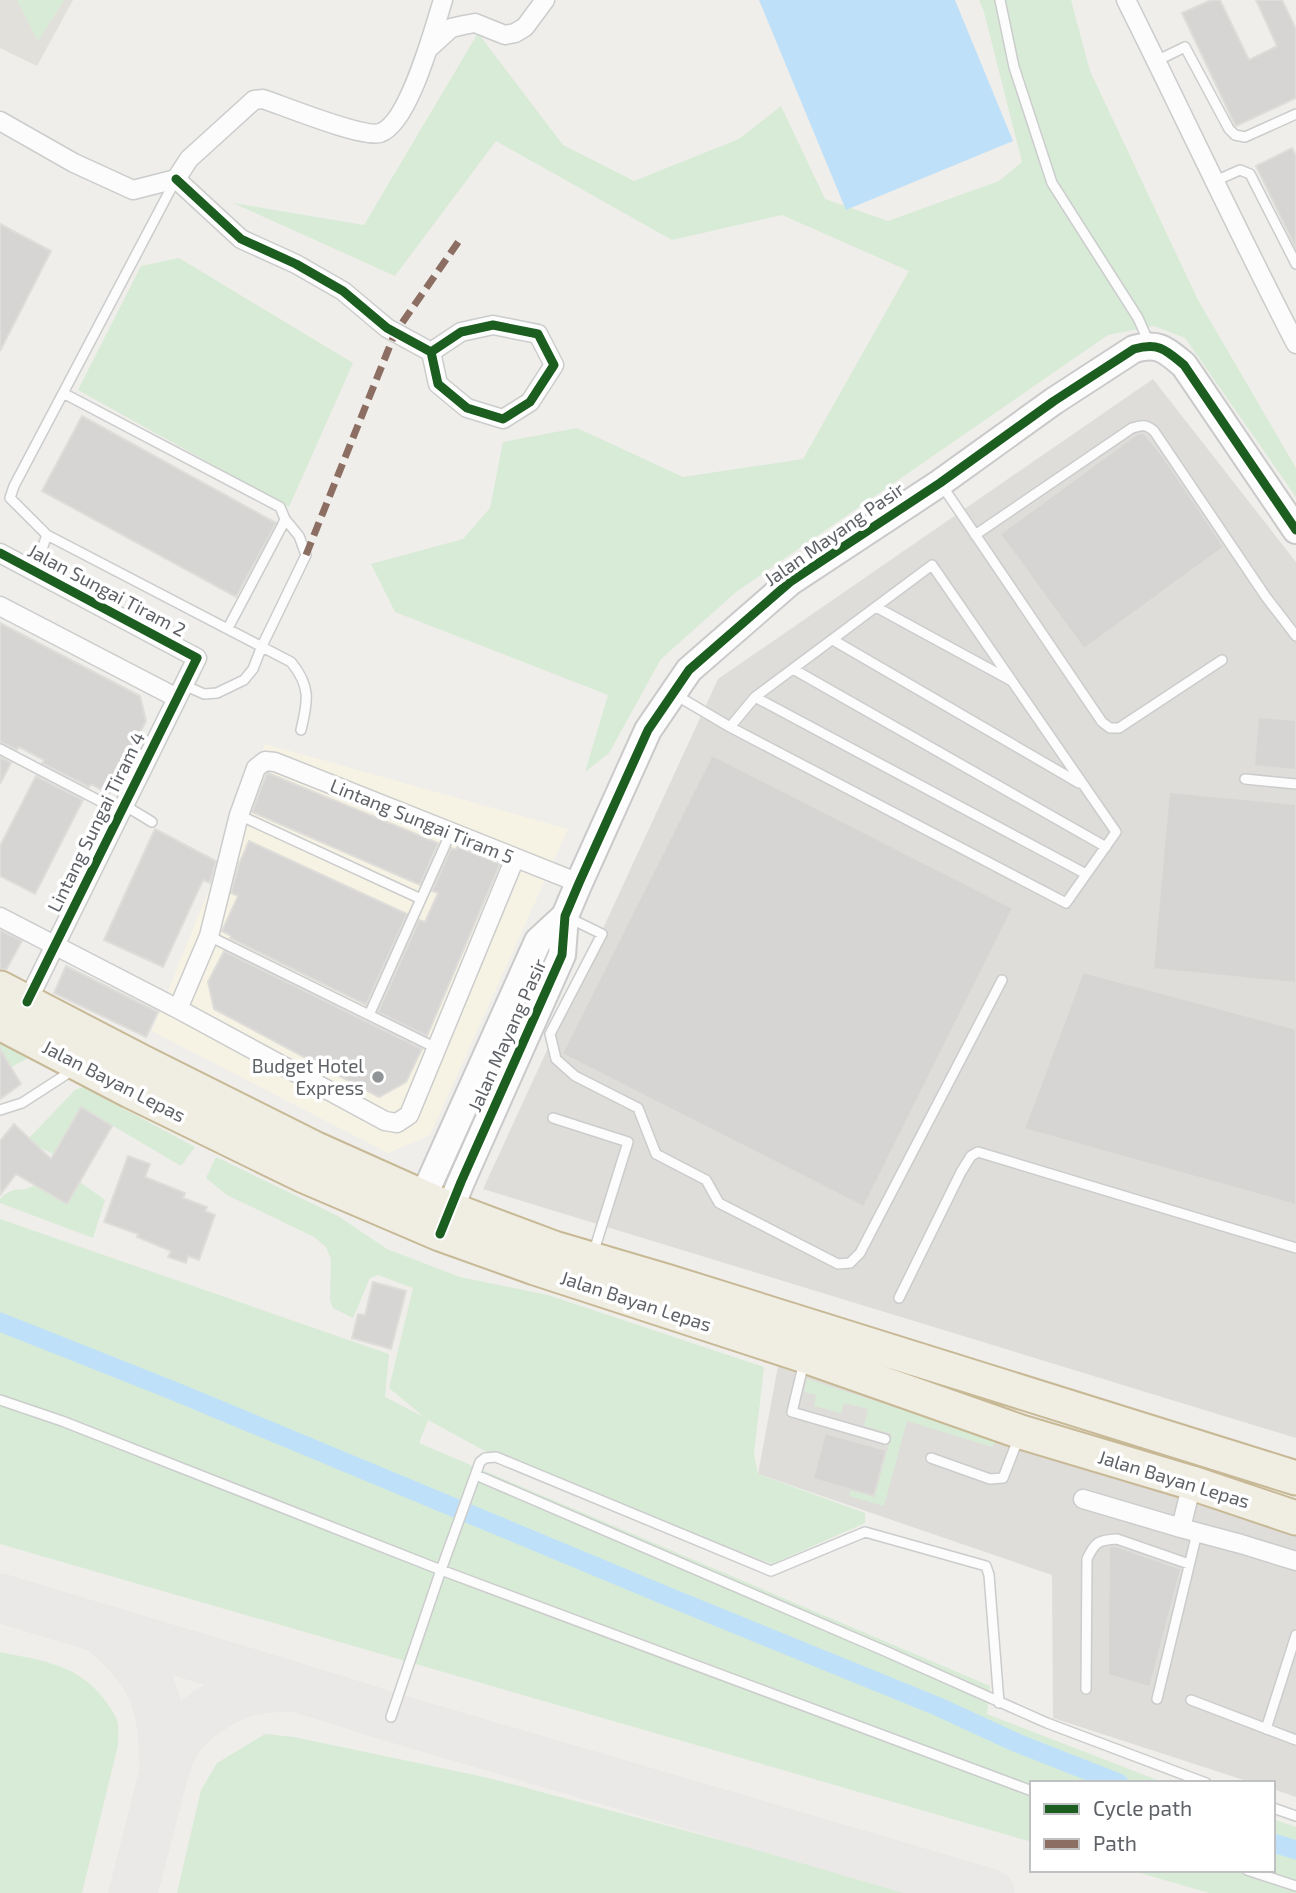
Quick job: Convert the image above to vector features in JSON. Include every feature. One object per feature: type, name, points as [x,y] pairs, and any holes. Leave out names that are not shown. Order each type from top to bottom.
[{"type":"highway","name":"Jalan Bayan Lepas","points":[[13,995],[316,1149],[431,1215],[535,1268],[805,1356],[1021,1432],[1192,1483],[1296,1518]]},
{"type":"highway","name":"Jalan Bayan Lepas","points":[[0,1023],[327,1186],[679,1284],[1296,1478]]},
{"type":"highway","points":[[327,1186],[387,1226],[450,1252],[535,1268]]},
{"type":"street","points":[[0,121],[74,163],[133,190],[176,179],[189,159],[254,100],[263,99],[361,133],[381,133],[395,121],[404,108],[428,49],[443,0]]},
{"type":"street","points":[[428,49],[451,28],[464,24],[475,23],[505,35],[515,33],[524,27],[545,0]]},
{"type":"street","points":[[1126,0],[1256,268],[1296,344]]},
{"type":"street","points":[[176,179],[241,239],[296,264],[331,284],[387,328],[431,352],[438,384],[467,408],[503,419],[530,402],[554,365],[538,334],[493,324],[461,332],[431,352]]},
{"type":"street","points":[[1149,345],[1164,349],[1184,365],[1296,530]]},
{"type":"street","name":"Jalan Mayang Pasir","points":[[431,1215],[562,955],[565,916],[648,730],[689,670],[790,582],[940,483],[1054,401],[1135,349],[1149,345]]},
{"type":"street","name":"Jalan Sungai Tiram 2","points":[[0,553],[197,658]]},
{"type":"street","points":[[0,606],[180,692]]},
{"type":"street","name":"Lintang Sungai Tiram 4","points":[[13,995],[55,946],[197,658]]},
{"type":"street","name":"Lintang Sungai Tiram 5","points":[[239,815],[256,768],[265,761],[275,762],[579,883]]},
{"type":"street","points":[[178,1009],[209,936],[239,815]]},
{"type":"street","points":[[0,917],[385,1121],[397,1124],[409,1115],[515,858]]},
{"type":"street","points":[[1189,1531],[1192,1483]]},
{"type":"street","points":[[1083,1499],[1296,1561]]},
{"type":"lane","points":[[1000,0],[1014,67],[1052,184],[1138,318],[1149,345]]},
{"type":"lane","points":[[1156,61],[1185,47],[1229,130],[1235,135],[1245,137],[1296,114]]},
{"type":"lane","points":[[1215,181],[1240,170],[1250,174],[1296,264]]},
{"type":"lane","points":[[176,179],[10,498],[47,535],[291,662],[303,680],[308,695],[301,730]]},
{"type":"lane","points":[[63,393],[280,507],[285,519],[299,536],[306,555],[253,669],[244,680],[217,693],[180,692]]},
{"type":"lane","points":[[975,535],[1132,429],[1148,425],[1266,597],[1296,636]]},
{"type":"lane","points":[[940,483],[1102,722],[1110,728],[1119,728],[1222,660]]},
{"type":"lane","points":[[228,628],[285,519]]},
{"type":"lane","points":[[34,571],[47,535]]},
{"type":"lane","points":[[673,693],[730,727],[1066,904],[1116,832],[932,565],[755,697],[730,727]]},
{"type":"lane","points":[[876,607],[1011,681]]},
{"type":"lane","points":[[833,640],[1083,785]]},
{"type":"lane","points":[[793,669],[1106,846]]},
{"type":"lane","points":[[755,697],[1086,874]]},
{"type":"lane","points":[[0,749],[152,822]]},
{"type":"lane","points":[[1245,779],[1296,784]]},
{"type":"lane","points":[[239,815],[421,899]]},
{"type":"lane","points":[[369,1015],[451,832]]},
{"type":"lane","points":[[565,916],[601,934],[550,1034],[556,1059],[575,1076],[638,1108],[656,1154],[706,1180],[719,1203],[838,1264],[850,1263],[860,1253],[1002,980]]},
{"type":"lane","points":[[209,936],[436,1048]]},
{"type":"lane","points":[[0,1110],[22,1103],[80,1065]]},
{"type":"lane","points":[[553,1118],[628,1142],[591,1259]]},
{"type":"lane","points":[[899,1298],[961,1172],[971,1156],[978,1152],[1296,1248]]},
{"type":"lane","points":[[805,1356],[792,1412],[885,1438]]},
{"type":"lane","points":[[0,1400],[74,1425],[441,1570],[1030,1790]]},
{"type":"lane","points":[[931,1458],[990,1479],[1003,1478],[1021,1432]]},
{"type":"lane","points":[[391,1717],[480,1462],[485,1458],[496,1457],[771,1571],[865,1532],[986,1566],[989,1575],[999,1703]]},
{"type":"lane","points":[[477,1475],[999,1703],[1201,1781]]},
{"type":"lane","points":[[1157,1699],[1189,1564],[1189,1531]]},
{"type":"lane","points":[[1086,1689],[1087,1559],[1094,1544],[1105,1539],[1117,1539],[1189,1564]]},
{"type":"lane","points":[[1266,1729],[1296,1635]]},
{"type":"lane","points":[[1191,1700],[1296,1740]]},
{"type":"lane","points":[[1275,1809],[1296,1816]]},
{"type":"lane","points":[[1253,1872],[1296,1886]]},
{"type":"shaded area","points":[[0,0],[73,0],[37,66],[0,48]]},
{"type":"shaded area","points":[[1153,379],[1296,562],[1296,1438],[483,1189],[718,679]]},
{"type":"shaded area","points":[[265,744],[568,829],[430,1135],[388,1153],[152,1031]]},
{"type":"shaded area","points":[[778,1366],[1296,1536],[1296,1797],[1275,1790],[1275,1781],[1247,1781],[1053,1718],[1052,1575],[758,1474]]},
{"type":"green space","points":[[17,0],[64,0],[38,41]]},
{"type":"green space","points":[[979,0],[1071,0],[1090,71],[1198,300],[1296,468],[1296,497],[1185,338],[1154,326],[1108,335],[736,592],[661,659],[609,753],[585,772],[608,695],[395,612],[371,564],[463,539],[490,508],[503,442],[577,428],[683,477],[803,459],[909,271],[782,215],[672,240],[496,141],[395,276],[233,203],[364,225],[478,33],[563,145],[634,181],[739,139],[781,106],[825,199],[888,221],[999,181],[1022,162]]},
{"type":"green space","points":[[179,258],[353,363],[289,507],[78,390],[141,266]]},
{"type":"green space","points":[[0,1042],[30,1057],[6,1070],[0,1058]]},
{"type":"green space","points":[[83,1087],[195,1147],[181,1166],[81,1107],[53,1154],[37,1146],[29,1138],[75,1090]]},
{"type":"green space","points":[[216,1157],[338,1216],[387,1249],[460,1277],[548,1295],[764,1367],[754,1454],[758,1474],[865,1513],[865,1523],[772,1564],[496,1457],[428,1420],[419,1443],[990,1686],[987,1714],[1160,1781],[1030,1781],[1030,1841],[0,1544],[0,1219],[389,1354],[385,1397],[424,1417],[389,1388],[413,1288],[378,1275],[370,1278],[353,1318],[333,1308],[330,1300],[331,1259],[326,1247],[314,1237],[227,1195],[206,1178]]},
{"type":"green space","points":[[80,1182],[105,1200],[93,1238],[0,1203],[5,1194],[14,1190],[36,1185]]},
{"type":"green space","points":[[807,1379],[997,1440],[992,1447],[907,1421],[884,1506],[849,1496],[851,1489],[874,1495],[892,1434],[864,1426],[868,1409],[844,1403],[841,1413],[814,1406],[816,1395],[804,1392]]},
{"type":"green space","points":[[0,1652],[46,1662],[72,1672],[96,1690],[117,1720],[118,1745],[82,1893],[0,1893]]},
{"type":"green space","points":[[265,1734],[294,1737],[489,1778],[918,1893],[177,1893],[201,1790],[217,1763]]},
{"type":"green space","points":[[1275,1820],[1296,1827],[1296,1893],[1209,1893],[1137,1872],[1275,1872]]},
{"type":"water","points":[[759,0],[955,0],[1013,141],[846,210]]},
{"type":"building","points":[[1211,0],[1220,0],[1249,60],[1277,46],[1256,0],[1282,0],[1296,29],[1296,98],[1235,125],[1182,13]]},
{"type":"building","points":[[1292,148],[1296,156],[1296,249],[1256,166]]},
{"type":"building","points":[[0,224],[51,251],[0,351]]},
{"type":"building","points":[[82,416],[276,523],[236,597],[42,491]]},
{"type":"building","points":[[1144,433],[1224,547],[1084,649],[1000,534],[1137,434]]},
{"type":"building","points":[[0,623],[140,696],[146,721],[109,794],[42,763],[44,760],[19,747],[17,750],[0,742]]},
{"type":"building","points":[[1258,717],[1296,720],[1296,770],[1254,766]]},
{"type":"building","points":[[712,755],[1013,908],[864,1207],[562,1054]]},
{"type":"building","points":[[0,757],[11,763],[0,784]]},
{"type":"building","points":[[268,773],[438,843],[420,885],[252,812]]},
{"type":"building","points":[[36,776],[83,800],[35,894],[0,876],[0,846]]},
{"type":"building","points":[[1169,792],[1296,804],[1296,983],[1153,969]]},
{"type":"building","points":[[155,829],[216,861],[210,883],[203,880],[163,967],[104,940]]},
{"type":"building","points":[[249,841],[407,914],[366,1005],[230,938],[231,936],[222,931],[238,896],[231,893]]},
{"type":"building","points":[[457,847],[500,864],[427,1036],[378,1012],[419,920],[425,922],[438,893],[432,891],[451,848],[456,850]]},
{"type":"building","points":[[0,930],[22,941],[6,970],[0,969]]},
{"type":"building","points":[[224,951],[422,1049],[406,1082],[379,1097],[214,1009],[208,982]]},
{"type":"building","points":[[66,966],[158,1012],[146,1037],[54,993]]},
{"type":"building","points":[[1083,972],[1296,1029],[1296,1205],[1024,1129]]},
{"type":"building","points":[[0,1049],[21,1084],[0,1099]]},
{"type":"building","points":[[81,1107],[112,1126],[67,1204],[16,1174],[0,1195],[0,1141],[14,1124],[51,1159]]},
{"type":"building","points":[[128,1156],[150,1164],[145,1177],[185,1193],[183,1198],[207,1207],[205,1211],[215,1215],[199,1260],[188,1256],[186,1263],[168,1257],[171,1251],[137,1237],[138,1234],[104,1222]]},
{"type":"building","points":[[373,1282],[406,1291],[391,1349],[352,1338],[358,1314],[365,1315]]},
{"type":"building","points":[[825,1433],[886,1450],[874,1496],[813,1479]]},
{"type":"building","points":[[1116,1546],[1181,1569],[1150,1687],[1108,1675],[1109,1547]]},
{"type":"waterway","points":[[0,1322],[174,1391],[1114,1781]]},
{"type":"waterway","points":[[1275,1844],[1296,1850]]},
{"type":"taxiway","points":[[0,1598],[391,1717],[990,1893]]},
{"type":"taxiway","points":[[100,1629],[133,1660],[152,1691],[161,1727],[164,1772],[177,1741],[208,1711],[253,1690],[291,1687]]},
{"type":"taxiway","points":[[133,1893],[164,1772]]},
{"type":"marked path","points":[[306,555],[395,333],[461,238]]},
{"type":"cycle path","points":[[176,179],[241,239],[296,264],[343,291],[387,328],[431,352],[461,332],[493,325],[538,334],[554,365],[530,402],[503,419],[467,408],[438,384],[431,352]]},
{"type":"cycle path","points":[[440,1234],[562,955],[565,916],[648,730],[689,670],[790,582],[940,483],[1054,401],[1134,349],[1150,346],[1162,349],[1184,365],[1296,530]]},
{"type":"cycle path","points":[[0,553],[197,658],[27,1002]]},
{"type":"place","name":"Budget Hotel Express","points":[[378,1077]]}]
